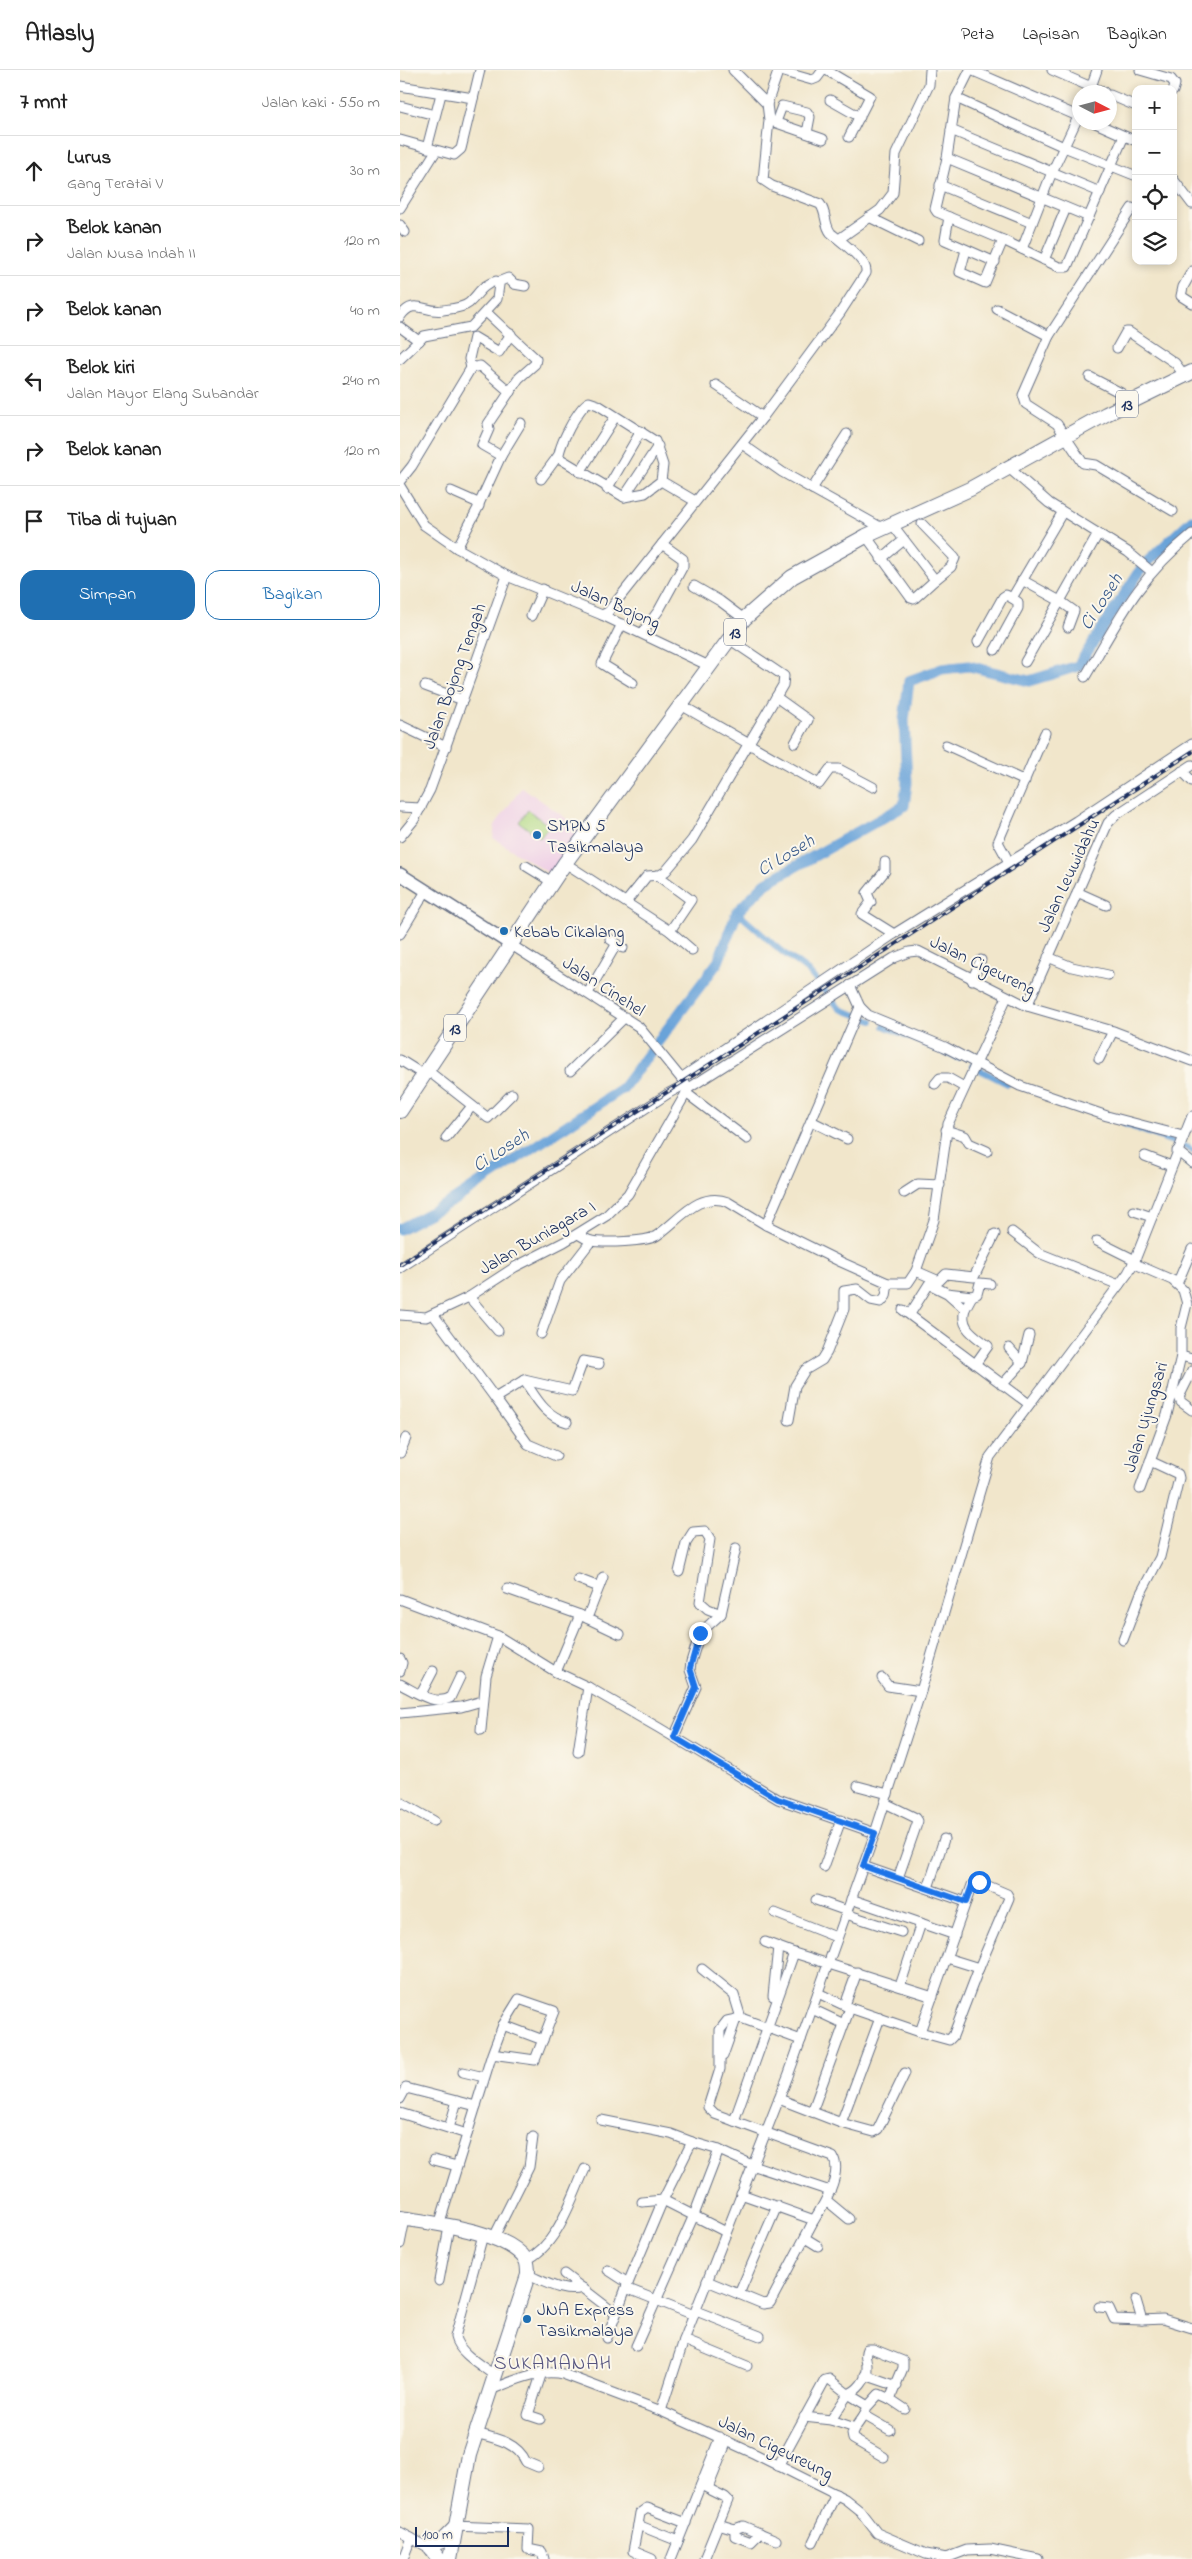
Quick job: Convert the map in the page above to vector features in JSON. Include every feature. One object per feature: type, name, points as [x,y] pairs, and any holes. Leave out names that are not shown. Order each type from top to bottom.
[{"type":"highway","name":"13","points":[[400,1111],[565,863],[744,619],[792,577],[866,536],[1010,469],[1063,437],[1188,374]]},
{"type":"highway","points":[[402,2218],[488,2237],[515,2249],[527,2268],[475,2433],[454,2527],[442,2541],[442,2553]]},
{"type":"main road","points":[[400,874],[510,944]]},
{"type":"street","points":[[400,140],[454,155],[460,151],[480,70]]},
{"type":"street","points":[[733,70],[767,104],[772,121]]},
{"type":"street","points":[[767,104],[777,71],[793,72],[812,80],[825,70],[869,94],[870,100],[849,137]]},
{"type":"street","points":[[839,239],[880,210],[893,193],[896,154],[926,93],[930,70]]},
{"type":"street","points":[[1072,112],[971,70],[956,98],[947,158],[935,209],[1066,269],[1124,136]]},
{"type":"street","points":[[1052,70],[1080,85]]},
{"type":"street","points":[[1092,85],[1097,70]]},
{"type":"street","points":[[1140,70],[1171,79],[1175,85]]},
{"type":"street","points":[[400,86],[473,98]]},
{"type":"street","points":[[400,208],[432,150],[435,115],[441,94]]},
{"type":"street","points":[[956,98],[1132,176]]},
{"type":"street","points":[[1117,98],[1132,104]]},
{"type":"street","points":[[830,100],[860,116]]},
{"type":"street","points":[[400,106],[435,115]]},
{"type":"street","points":[[602,615],[608,612],[763,417],[840,313],[866,273],[864,264],[828,229],[824,210],[818,203],[772,186],[763,180],[772,121],[782,106],[807,112],[810,117],[807,133]]},
{"type":"street","points":[[772,121],[823,139]]},
{"type":"street","points":[[951,130],[1100,192]]},
{"type":"street","points":[[1022,249],[1041,198],[1072,130]]},
{"type":"street","points":[[1111,130],[1132,139]]},
{"type":"street","points":[[947,158],[1089,217]]},
{"type":"street","points":[[940,185],[1032,222]]},
{"type":"street","points":[[1177,186],[1192,204]]},
{"type":"street","points":[[1044,260],[1066,208]]},
{"type":"street","points":[[1132,208],[1049,336],[1023,395],[1023,400],[1030,408],[1055,423],[1083,463],[1096,465],[1173,511]]},
{"type":"street","points":[[949,217],[944,238],[995,262]]},
{"type":"street","points":[[869,218],[918,241]]},
{"type":"street","points":[[966,250],[960,272],[982,283],[987,281],[1003,240]]},
{"type":"street","points":[[1192,271],[1183,287],[1182,296],[1192,303]]},
{"type":"street","points":[[400,317],[406,310],[418,306],[438,311],[465,306],[488,283],[498,282],[507,278],[514,284],[525,286]]},
{"type":"street","points":[[400,359],[415,339],[471,327],[499,295],[498,282]]},
{"type":"street","points":[[996,309],[1049,336]]},
{"type":"street","points":[[486,312],[534,356],[536,362],[519,378],[489,422],[489,431],[482,444],[501,456]]},
{"type":"street","points":[[400,327],[415,339]]},
{"type":"street","points":[[1117,348],[1126,332],[1129,332],[1188,374]]},
{"type":"street","points":[[400,481],[412,466],[471,368],[470,351],[474,337],[499,352],[511,334]]},
{"type":"street","points":[[471,368],[480,366],[510,392]]},
{"type":"street","points":[[1090,377],[1122,393],[1132,402]]},
{"type":"street","points":[[716,385],[763,417]]},
{"type":"street","points":[[541,479],[558,456],[585,404],[589,402],[598,405],[655,441],[663,465],[661,481],[645,493],[624,497],[607,489],[564,462],[558,456]]},
{"type":"street","points":[[580,472],[616,417]]},
{"type":"street","points":[[457,548],[476,514],[501,456],[521,423]]},
{"type":"street","points":[[607,489],[641,431]]},
{"type":"street","points":[[812,488],[847,434]]},
{"type":"street","points":[[742,444],[812,488],[887,526],[904,540],[935,580]]},
{"type":"street","points":[[624,497],[658,446]]},
{"type":"street","points":[[1010,469],[1062,513],[1128,552],[1152,572]]},
{"type":"street","points":[[661,481],[695,501]]},
{"type":"street","name":"Jalan Bojong","points":[[400,486],[424,525],[457,548],[508,576],[544,589],[642,633],[709,666]]},
{"type":"street","points":[[452,491],[479,504]]},
{"type":"street","points":[[1012,598],[1062,513]]},
{"type":"street","points":[[866,536],[912,599],[951,567],[955,558],[922,524]]},
{"type":"street","points":[[1025,662],[1098,534]]},
{"type":"street","points":[[1085,677],[1126,605],[1152,572],[1192,534]]},
{"type":"street","points":[[881,559],[904,540]]},
{"type":"street","points":[[642,633],[658,610],[684,563],[683,559],[662,544]]},
{"type":"street","name":"Jalan Bojong Tengah","points":[[400,838],[414,820],[430,790],[508,576]]},
{"type":"street","points":[[1022,580],[1060,600],[1074,611],[1068,627]]},
{"type":"street","points":[[694,586],[720,601],[744,619]]},
{"type":"street","points":[[532,616],[544,589]]},
{"type":"street","points":[[978,642],[1003,597],[1006,595],[1018,602],[1018,608],[995,650]]},
{"type":"street","points":[[622,624],[602,664],[633,683]]},
{"type":"street","points":[[657,875],[666,871],[692,840],[783,685],[784,676],[729,639]]},
{"type":"street","points":[[425,686],[464,700]]},
{"type":"street","points":[[776,697],[808,720],[795,743]]},
{"type":"street","points":[[681,705],[819,784],[830,769],[839,769],[872,787]]},
{"type":"street","points":[[401,728],[446,747]]},
{"type":"street","points":[[1009,862],[998,842],[1046,733]]},
{"type":"street","points":[[686,1086],[830,976],[1192,744]]},
{"type":"street","points":[[946,745],[1025,781]]},
{"type":"street","name":"Jalan Leuwidahu","points":[[1027,1006],[1111,819],[1192,765]]},
{"type":"street","points":[[1182,771],[1192,781]]},
{"type":"street","points":[[400,806],[421,808]]},
{"type":"street","points":[[885,862],[885,871],[867,893],[871,902],[862,914],[894,934]]},
{"type":"street","points":[[565,863],[670,931],[692,950]]},
{"type":"street","points":[[526,866],[552,882]]},
{"type":"street","points":[[626,902],[646,876],[651,874],[657,875],[691,900],[670,931]]},
{"type":"street","points":[[400,934],[426,891]]},
{"type":"street","points":[[1077,892],[1106,905]]},
{"type":"street","name":"Jalan Cinehel","points":[[510,944],[625,1017],[651,1039],[686,1086],[747,1139]]},
{"type":"street","points":[[588,993],[616,944]]},
{"type":"street","name":"Jalan Cigeureng","points":[[850,985],[894,958],[914,951],[1007,998],[1027,1006],[1113,1031],[1192,1060]]},
{"type":"street","points":[[1048,957],[1072,967],[1108,975]]},
{"type":"street","points":[[972,980],[981,960]]},
{"type":"street","points":[[400,1268],[669,1093],[686,1086],[850,985],[857,1012],[766,1225]]},
{"type":"street","points":[[578,1234],[591,1241],[652,1238],[681,1214],[710,1199],[728,1202],[766,1225],[888,1283],[908,1283],[916,1271],[934,1220],[946,1130],[964,1087],[1007,998]]},
{"type":"street","points":[[857,1012],[943,1046],[975,1065],[1020,1086],[1180,1143],[1192,1163]]},
{"type":"street","points":[[570,1071],[625,1017]]},
{"type":"street","points":[[1099,1060],[1113,1031]]},
{"type":"street","points":[[400,1060],[425,1073],[490,1118],[512,1094]]},
{"type":"street","points":[[935,1084],[940,1078],[945,1077],[964,1087]]},
{"type":"street","name":"Jalan Buniagara I","points":[[400,1315],[417,1318],[433,1314],[469,1297],[515,1267],[578,1234],[606,1216],[628,1194],[661,1140],[686,1086]]},
{"type":"street","points":[[446,1138],[472,1106]]},
{"type":"street","points":[[661,2411],[684,2340],[779,2099],[875,1833],[921,1691],[990,1457],[1134,1262],[1192,1116]]},
{"type":"street","points":[[811,1121],[847,1139]]},
{"type":"street","points":[[946,1130],[965,1136],[969,1143],[987,1151]]},
{"type":"street","points":[[1145,1156],[1171,1166]]},
{"type":"street","points":[[904,1193],[918,1184],[940,1185]]},
{"type":"street","points":[[1134,1211],[1152,1216]]},
{"type":"street","points":[[1012,1232],[1040,1253],[1119,1284]]},
{"type":"street","points":[[916,1271],[939,1281],[946,1274],[974,1277],[978,1264],[995,1234]]},
{"type":"street","points":[[541,1334],[560,1281],[591,1241]]},
{"type":"street","points":[[1097,1241],[1177,1284],[1192,1250]]},
{"type":"street","points":[[789,1420],[795,1386],[805,1370],[822,1360],[828,1352],[844,1309],[844,1291],[857,1289],[871,1300],[881,1302],[886,1296],[888,1283]]},
{"type":"street","points":[[947,1293],[977,1295],[980,1283],[990,1284]]},
{"type":"street","points":[[965,1309],[947,1293],[929,1284],[907,1312],[1029,1404]]},
{"type":"street","name":"Jalan Ujungsari","points":[[1140,1488],[1167,1415],[1181,1356],[1181,1328],[1187,1304],[1183,1290],[1177,1284]]},
{"type":"street","points":[[972,1296],[962,1316],[964,1324],[990,1344],[976,1363]]},
{"type":"street","points":[[469,1297],[498,1331]]},
{"type":"street","points":[[433,1314],[528,1444],[556,1456]]},
{"type":"street","points":[[1002,1385],[1022,1363],[1029,1335]]},
{"type":"street","points":[[1009,1348],[1022,1363]]},
{"type":"street","points":[[1181,1356],[1192,1359]]},
{"type":"street","points":[[495,1398],[524,1380],[571,1391],[582,1362],[598,1364]]},
{"type":"street","points":[[1192,1371],[1179,1397],[1179,1400],[1192,1410]]},
{"type":"street","points":[[524,1380],[553,1418],[567,1422]]},
{"type":"street","points":[[400,1453],[406,1438]]},
{"type":"street","points":[[1123,1640],[1141,1593],[1160,1557],[1180,1478],[1178,1474],[1150,1461]]},
{"type":"street","points":[[679,1572],[687,1538],[693,1532],[705,1531],[710,1539],[700,1602],[708,1609],[721,1614]]},
{"type":"street","points":[[674,1737],[696,1687],[690,1668],[700,1636],[721,1614],[736,1548]]},
{"type":"street","points":[[556,1672],[603,1577]]},
{"type":"street","points":[[578,1579],[599,1586]]},
{"type":"street","points":[[507,1589],[584,1616],[620,1634]]},
{"type":"street","points":[[400,1599],[498,1636],[556,1672],[588,1687],[778,1799],[875,1833]]},
{"type":"street","points":[[481,1730],[482,1701],[498,1636]]},
{"type":"street","points":[[400,1659],[402,1663],[400,1671]]},
{"type":"street","points":[[421,1694],[433,1671]]},
{"type":"street","points":[[400,1684],[438,1701],[448,1700],[460,1677]]},
{"type":"street","points":[[882,1678],[888,1686],[921,1691]]},
{"type":"street","points":[[578,1752],[588,1687]]},
{"type":"street","points":[[400,1713],[461,1708],[482,1701]]},
{"type":"street","points":[[858,1786],[887,1798],[918,1821],[898,1878]]},
{"type":"street","points":[[400,1802],[434,1820]]},
{"type":"street","points":[[824,1867],[841,1820]]},
{"type":"street","points":[[928,1888],[944,1839]]},
{"type":"street","points":[[863,1866],[966,1902]]},
{"type":"street","points":[[818,1993],[920,2032],[946,2040],[951,2039],[1009,1896],[1005,1892],[976,1882],[972,1885],[920,2032]]},
{"type":"street","points":[[851,1899],[955,1935]]},
{"type":"street","points":[[816,1900],[846,1913],[901,1932]]},
{"type":"street","points":[[775,1913],[836,1937]]},
{"type":"street","points":[[900,1986],[921,1923]]},
{"type":"street","points":[[765,1942],[933,1997]]},
{"type":"street","points":[[772,2009],[778,1947]]},
{"type":"street","points":[[734,2121],[772,2009],[794,1953]]},
{"type":"street","points":[[947,1958],[979,1968]]},
{"type":"street","points":[[702,1969],[734,1995],[738,2019]]},
{"type":"street","points":[[812,2112],[844,2024],[857,1972]]},
{"type":"street","points":[[439,2281],[444,2226],[457,2166],[484,2077],[492,2054],[503,2025],[519,1999],[553,2010],[555,2013],[534,2061],[492,2054]]},
{"type":"street","points":[[812,2009],[844,2024]]},
{"type":"street","points":[[842,2123],[880,2018]]},
{"type":"street","points":[[707,2281],[763,2304],[770,2303],[830,2191],[837,2166],[833,2157],[765,2133],[711,2111],[708,2102],[721,2064],[720,2030],[727,2021],[738,2019],[801,2040]]},
{"type":"street","points":[[503,2025],[543,2040]]},
{"type":"street","points":[[463,2072],[484,2077]]},
{"type":"street","points":[[779,2099],[842,2123],[871,2132],[877,2131],[905,2073]]},
{"type":"street","points":[[400,2100],[406,2088],[476,2106]]},
{"type":"street","points":[[449,2128],[457,2101]]},
{"type":"street","points":[[400,2113],[467,2134]]},
{"type":"street","points":[[601,2120],[671,2134],[719,2150],[752,2166],[830,2191]]},
{"type":"street","points":[[494,2374],[476,2362],[457,2342],[455,2336],[488,2237],[526,2176],[533,2137]]},
{"type":"street","points":[[607,2338],[663,2200],[692,2142]]},
{"type":"street","points":[[636,2346],[694,2215],[719,2150]]},
{"type":"street","points":[[434,2160],[457,2166]]},
{"type":"street","points":[[583,2288],[575,2291],[566,2290],[527,2268],[542,2251],[566,2212],[585,2169]]},
{"type":"street","points":[[741,2194],[814,2220]]},
{"type":"street","points":[[642,2202],[663,2200],[726,2232]]},
{"type":"street","points":[[826,2200],[849,2219]]},
{"type":"street","points":[[739,2294],[777,2206]]},
{"type":"street","points":[[400,2244],[402,2218]]},
{"type":"street","points":[[805,2238],[818,2246]]},
{"type":"street","points":[[608,2270],[627,2286],[657,2301],[760,2336]]},
{"type":"street","points":[[564,2274],[616,2314]]},
{"type":"street","points":[[1136,2300],[1142,2320]]},
{"type":"street","points":[[1099,2307],[1109,2308],[1114,2319],[1162,2319],[1192,2328]]},
{"type":"street","points":[[684,2340],[747,2366]]},
{"type":"street","points":[[831,2420],[848,2394],[858,2388],[867,2369],[865,2353],[871,2349],[903,2361],[903,2368],[890,2399]]},
{"type":"street","points":[[540,2419],[528,2415],[542,2372]]},
{"type":"street","name":"Jalan Cigeureung","points":[[490,2390],[542,2372],[571,2377],[661,2411],[836,2494],[857,2507],[877,2533],[926,2554],[946,2558],[977,2548],[1038,2559]]},
{"type":"street","points":[[865,2375],[896,2386]]},
{"type":"street","points":[[781,2467],[786,2463],[783,2456],[825,2380],[829,2379],[890,2430]]},
{"type":"street","points":[[884,2457],[853,2439],[852,2434],[866,2410],[879,2394],[905,2409]]},
{"type":"street","points":[[804,2417],[831,2420],[855,2428]]},
{"type":"street","points":[[475,2433],[504,2441],[522,2452],[526,2462],[538,2467]]},
{"type":"street","points":[[671,2559],[686,2523],[705,2487],[723,2439]]},
{"type":"street","points":[[703,2559],[728,2500],[725,2496],[705,2487]]},
{"type":"street","points":[[814,2542],[836,2494]]},
{"type":"street","points":[[652,2559],[633,2551],[640,2512],[647,2508],[686,2523]]},
{"type":"street","points":[[718,2524],[735,2529],[741,2526],[776,2540]]},
{"type":"street","points":[[638,2525],[678,2541]]},
{"type":"street","points":[[454,2527],[529,2529],[528,2550],[542,2552],[544,2559]]},
{"type":"street","points":[[400,2532],[442,2553]]},
{"type":"street","points":[[400,2558],[404,2556],[415,2540]]},
{"type":"shaded area","name":"SMPN 5 Tasikmalaya","points":[[522,787],[584,831],[553,876],[493,838],[495,825]]},
{"type":"green space","points":[[528,810],[549,826],[540,838],[519,822]]},
{"type":"waterway","name":"Ci Loseh","points":[[1144,565],[1192,520]]},
{"type":"waterway","name":"Ci Loseh","points":[[400,1229],[454,1200],[623,1088],[718,962],[737,912],[766,883],[904,806],[907,783],[904,720],[909,681],[942,669],[969,666],[1029,681],[1078,666],[1143,566]]},
{"type":"waterway","points":[[737,912],[781,951],[808,971],[840,1009],[872,1021]]},
{"type":"waterway","points":[[884,1026],[957,1058]]},
{"type":"waterway","points":[[972,1066],[1008,1084]]},
{"type":"waterway","points":[[1124,1124],[1189,1148],[1192,1151]]},
{"type":"railway","points":[[400,1265],[1192,752]]},
{"type":"place","name":"SMPN 5 Tasikmalaya","points":[[537,835]]},
{"type":"place","name":"Kebab Cikalang","points":[[504,931]]},
{"type":"place","name":"JNA Express Tasikmalaya","points":[[527,2319]]},
{"type":"district","name":"SUKAMANAH","points":[[553,2362]]},
{"type":"route","points":[[700,1633],[690,1668],[696,1683],[695,1691],[674,1737],[778,1799],[875,1833],[863,1866],[966,1902],[972,1885],[974,1882],[979,1882]]}]
